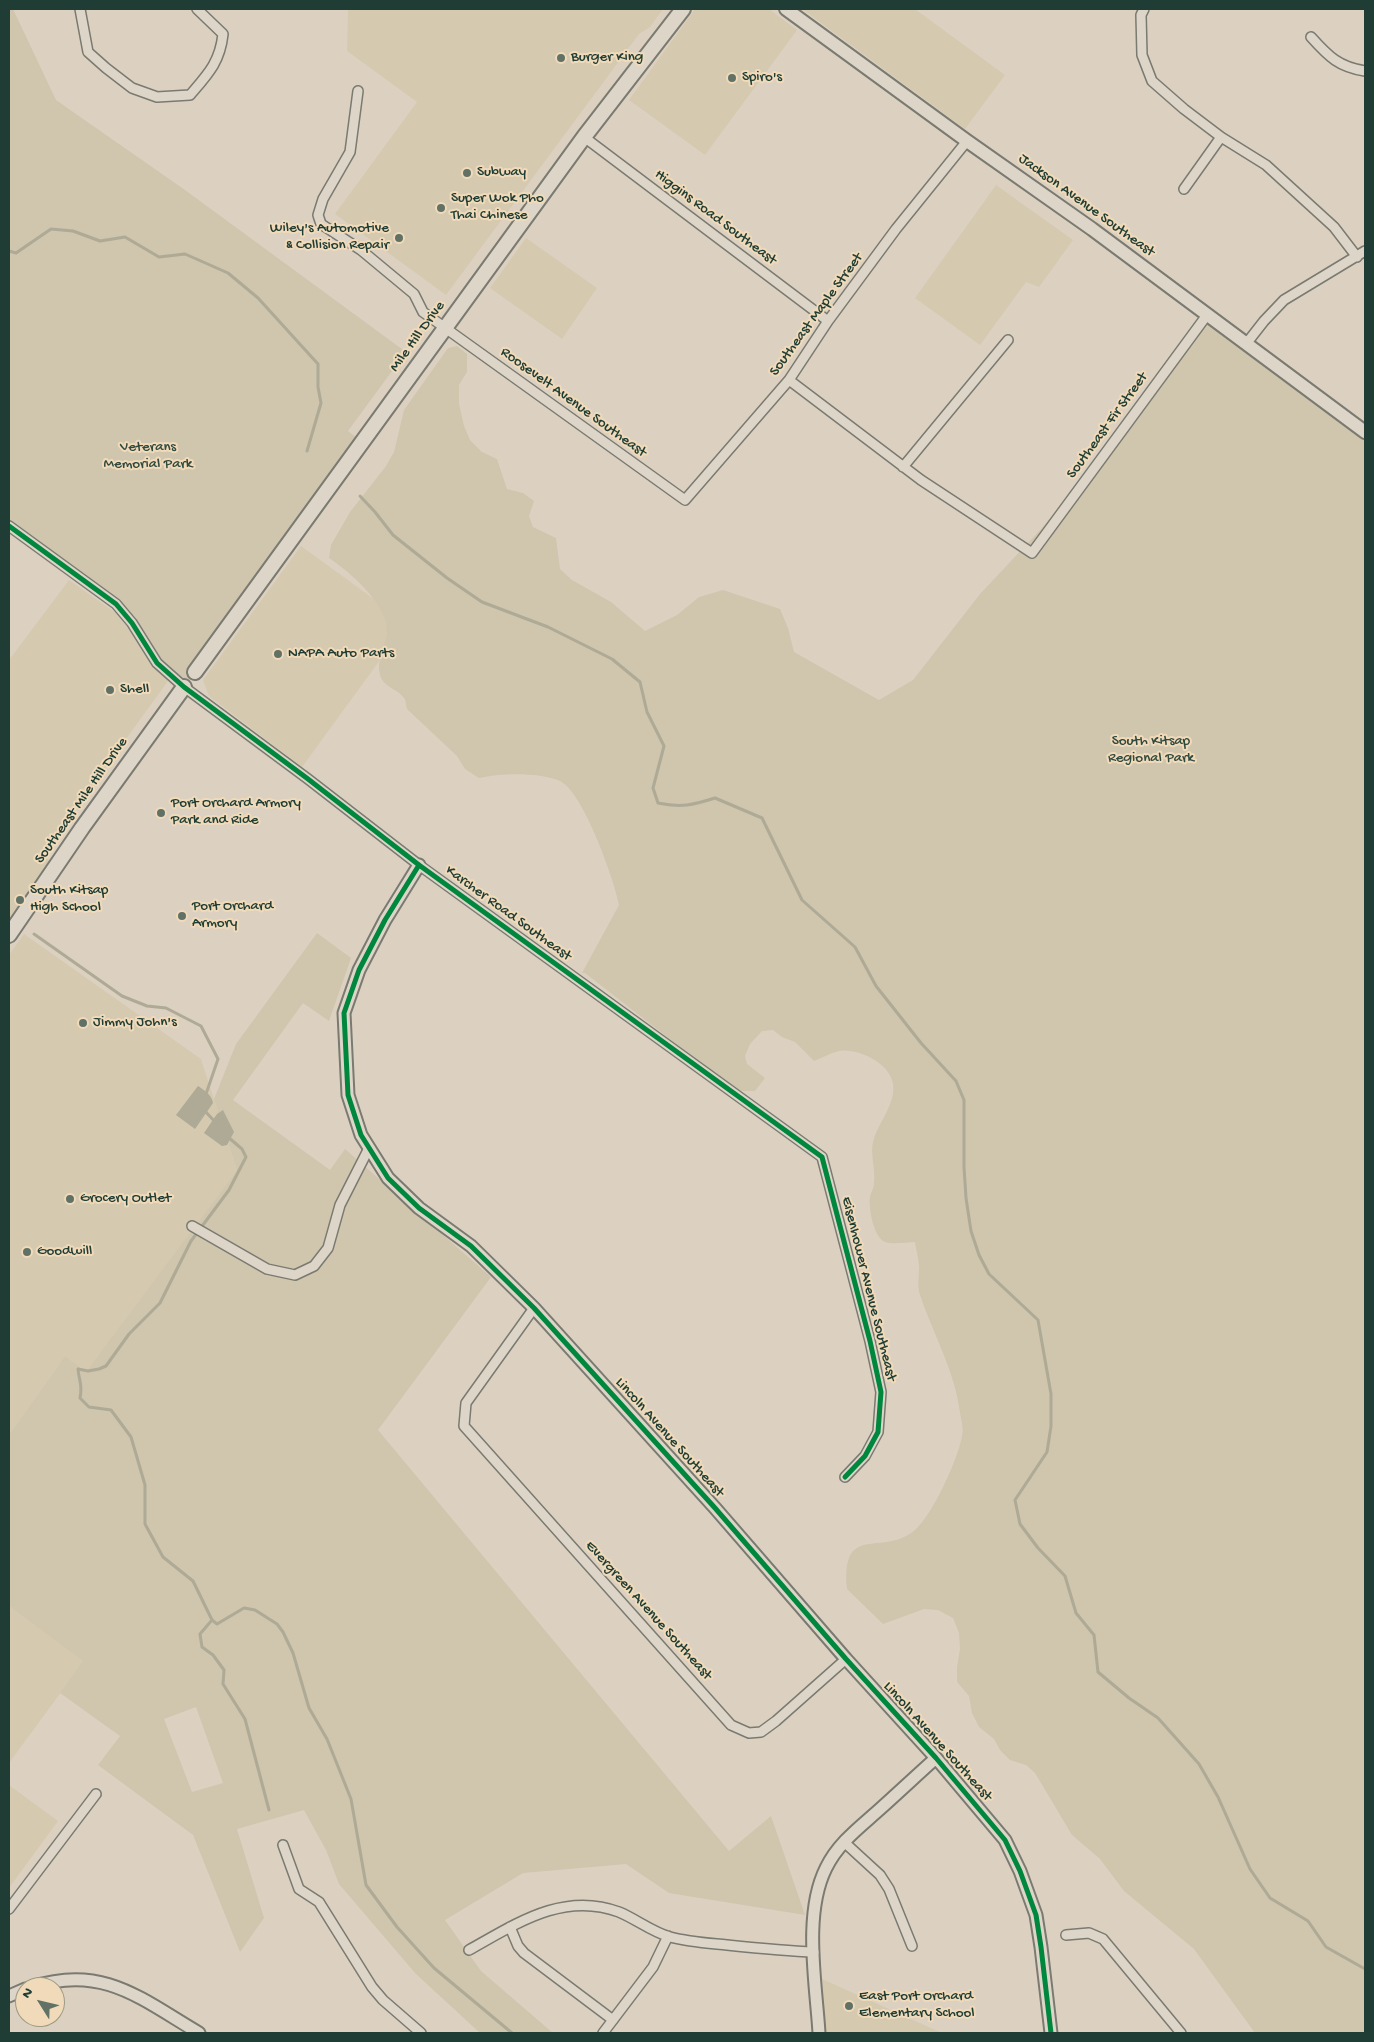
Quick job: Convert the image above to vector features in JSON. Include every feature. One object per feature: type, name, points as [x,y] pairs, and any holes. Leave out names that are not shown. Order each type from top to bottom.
[{"type":"main road","name":"Mile Hill Drive","points":[[184,687],[584,137],[683,9]]},
{"type":"main road","name":"Jackson Avenue Southeast","points":[[786,9],[967,141],[1092,229],[1365,432]]},
{"type":"main road","name":"Southeast Mile Hill Drive","points":[[9,935],[82,828],[184,687]]},
{"type":"street","points":[[80,9],[88,52],[132,88],[157,97],[190,94],[207,76],[221,52],[223,34],[197,9]]},
{"type":"street","points":[[1144,9],[1141,15],[1142,55],[1152,81],[1184,109],[1266,165],[1334,227],[1357,257]]},
{"type":"street","points":[[1311,37],[1337,63],[1350,69],[1365,71]]},
{"type":"street","name":"Roosevelt Avenue Southeast","points":[[358,91],[350,152],[323,199],[318,215],[321,224],[361,250],[414,294],[423,312],[685,500]]},
{"type":"street","points":[[1184,188],[1221,136]]},
{"type":"street","name":"Higgins Road Southeast","points":[[584,137],[828,321]]},
{"type":"street","name":"Southeast Maple Street","points":[[685,500],[789,380],[828,321],[896,229],[967,141]]},
{"type":"street","points":[[1246,344],[1284,300],[1365,251]]},
{"type":"street","name":"Southeast Fir Street","points":[[903,468],[1032,554],[1207,315]]},
{"type":"street","points":[[789,380],[903,468],[1008,340]]},
{"type":"street","name":"Karcher Road Southeast","points":[[9,526],[116,604],[128,618],[157,663],[184,687],[308,779],[419,865],[822,1157]]},
{"type":"street","name":"Lincoln Avenue Southeast","points":[[419,865],[385,920],[358,970],[344,1013],[348,1094],[361,1134],[388,1178],[420,1208],[471,1246],[534,1308],[715,1508],[846,1660],[936,1758],[1006,1840],[1036,1915],[1042,1947],[1051,2033]]},
{"type":"street","points":[[192,1226],[267,1269],[295,1275],[314,1266],[328,1248],[340,1205],[369,1148]]},
{"type":"street","name":"Eisenhower Avenue Southeast","points":[[822,1157],[870,1341],[881,1392],[878,1432],[866,1456],[845,1478]]},
{"type":"street","name":"Evergreen Avenue Southeast","points":[[534,1308],[466,1403],[464,1426],[731,1725],[749,1733],[761,1732],[846,1660]]},
{"type":"street","points":[[819,2033],[814,1952],[815,1910],[820,1882],[830,1862],[844,1842],[936,1758]]},
{"type":"street","points":[[9,1909],[96,1794]]},
{"type":"street","points":[[844,1842],[880,1875],[889,1889],[912,1946]]},
{"type":"street","points":[[283,1845],[299,1889],[319,1902],[372,1987],[383,2000],[410,2030],[421,2033]]},
{"type":"street","points":[[469,1950],[536,1913],[580,1906],[618,1912],[668,1936],[691,1942],[770,1950],[814,1952]]},
{"type":"street","points":[[510,1928],[518,1946],[524,1953],[613,2020]]},
{"type":"street","points":[[1066,1935],[1089,1933],[1103,1939],[1181,2033]]},
{"type":"street","points":[[603,2033],[653,1967],[668,1936]]},
{"type":"street","points":[[65,1979],[79,1978],[99,1981],[141,1998],[199,2033]]},
{"type":"shaded area","points":[[348,9],[663,9],[650,27],[639,34],[446,295],[335,214],[417,102],[347,51]]},
{"type":"shaded area","points":[[695,9],[769,9],[797,30],[705,155],[629,100]]},
{"type":"shaded area","points":[[802,9],[915,9],[1005,75],[965,129]]},
{"type":"shaded area","points":[[996,185],[1073,240],[1039,287],[1026,282],[980,345],[915,298]]},
{"type":"shaded area","points":[[526,238],[597,288],[562,339],[490,288]]},
{"type":"shaded area","points":[[301,546],[407,623],[302,767],[209,696],[203,680]]},
{"type":"shaded area","points":[[69,580],[116,613],[168,681],[42,855],[56,865],[9,935],[9,660]]},
{"type":"shaded area","points":[[24,934],[201,1059],[237,1170],[86,1373],[65,1356],[9,1435],[9,955]]},
{"type":"shaded area","points":[[198,1086],[209,1095],[213,1103],[195,1129],[176,1115]]},
{"type":"shaded area","points":[[223,1110],[234,1132],[227,1145],[222,1146],[204,1133],[217,1114]]},
{"type":"shaded area","points":[[9,1606],[84,1661],[9,1763]]},
{"type":"shaded area","points":[[9,1785],[58,1821],[9,1888]]},
{"type":"shaded area","name":"East Port Orchard Elementary School","points":[[820,1978],[942,2033],[819,2033]]},
{"type":"green space","name":"Veterans Memorial Park","points":[[9,9],[13,9],[56,100],[185,190],[406,352],[348,431],[362,442],[184,687],[168,674],[125,613],[9,526]]},
{"type":"green space","name":"South Kitsap Regional Park","points":[[1207,315],[1365,432],[1365,2033],[1255,2033],[1194,1949],[1124,1891],[1100,1859],[1072,1835],[1035,1773],[1026,1765],[1010,1760],[1000,1750],[994,1739],[979,1727],[972,1713],[969,1696],[957,1682],[960,1649],[959,1633],[953,1618],[938,1610],[924,1609],[883,1624],[847,1589],[847,1568],[850,1555],[857,1548],[866,1544],[902,1538],[915,1530],[922,1522],[944,1486],[956,1458],[963,1433],[957,1397],[949,1367],[919,1292],[919,1265],[915,1242],[885,1242],[878,1235],[871,1215],[870,1197],[874,1187],[873,1144],[892,1098],[893,1084],[891,1076],[872,1058],[855,1052],[839,1051],[814,1061],[795,1042],[782,1037],[773,1030],[762,1031],[750,1044],[745,1056],[747,1064],[765,1078],[755,1091],[742,1091],[730,1086],[585,973],[582,973],[619,905],[604,857],[578,801],[569,788],[560,781],[551,778],[520,774],[479,778],[465,769],[457,756],[407,709],[405,700],[401,695],[382,679],[379,665],[387,634],[382,612],[376,601],[367,591],[329,558],[331,545],[350,512],[386,466],[394,452],[404,410],[448,348],[457,346],[467,354],[467,372],[459,385],[459,404],[464,426],[470,440],[482,452],[497,459],[507,489],[523,493],[534,501],[529,516],[533,527],[556,538],[560,569],[572,580],[611,602],[645,631],[677,615],[699,597],[723,590],[780,609],[788,628],[794,652],[879,700],[913,680],[980,594],[1042,528],[1108,449]]},
{"type":"green space","points":[[317,933],[351,958],[329,1021],[303,1003],[233,1100],[330,1170],[345,1149],[491,1277],[378,1430],[729,1851],[771,1816],[805,1915],[669,1893],[626,1864],[523,1873],[445,1920],[481,1971],[553,2033],[480,2033],[415,1973],[339,1884],[326,1850],[304,1810],[237,1829],[264,1918],[240,1952],[193,1835],[98,1765],[120,1736],[60,1693],[83,1661],[9,1606],[9,1435],[65,1356],[86,1372],[237,1170],[214,1099],[236,1044]],"holes":[[[196,1707],[223,1783],[192,1792],[164,1719]]]},
{"type":"waterway","points":[[9,251],[16,253],[51,229],[73,231],[100,241],[125,237],[159,257],[185,254],[228,273],[258,298],[318,364],[318,387],[321,403],[307,451]]},
{"type":"waterway","points":[[360,496],[393,535],[447,578],[482,602],[548,627],[612,659],[640,682],[647,712],[664,746],[653,788],[658,803],[687,805],[715,798],[762,818],[802,900],[855,947],[876,986],[921,1043],[956,1081],[964,1100],[964,1167],[971,1231],[979,1255],[989,1274],[1038,1320],[1051,1394],[1051,1426],[1047,1452],[1015,1500],[1020,1524],[1038,1548],[1065,1576],[1076,1613],[1094,1635],[1098,1672],[1129,1698],[1158,1718],[1199,1764],[1218,1797],[1250,1869],[1270,1898],[1308,1921],[1326,1947],[1365,1969]]},
{"type":"waterway","points":[[34,934],[122,996],[147,1006],[166,1008],[201,1026],[218,1059],[206,1094]]},
{"type":"waterway","points":[[205,1111],[216,1123]]},
{"type":"waterway","points":[[228,1137],[242,1149],[246,1157],[229,1190],[191,1241],[160,1303],[129,1334],[106,1366],[88,1371],[78,1369],[81,1386],[80,1398],[89,1407],[111,1410],[131,1437],[145,1485],[145,1524],[163,1557],[193,1581],[212,1620],[217,1624],[244,1608],[255,1610],[277,1624],[283,1632],[293,1653],[309,1708],[327,1739],[351,1799],[366,1885],[397,1927],[434,1968],[512,2033]]},
{"type":"waterway","points":[[212,1620],[200,1634],[202,1647],[213,1655],[224,1670],[223,1684],[245,1719],[269,1810]]},
{"type":"cycle path","points":[[9,526],[116,604],[132,623],[157,663],[184,687],[308,779],[419,865],[822,1157],[870,1341],[881,1392],[878,1432],[865,1456],[845,1477]]},
{"type":"cycle path","points":[[419,865],[385,920],[359,970],[344,1013],[348,1095],[361,1135],[388,1178],[419,1208],[471,1246],[534,1308],[715,1508],[846,1659],[936,1758],[1005,1840],[1020,1871],[1036,1915],[1051,2033]]},
{"type":"place","name":"Burger King","points":[[561,58]]},
{"type":"place","name":"Spiro's","points":[[732,78]]},
{"type":"place","name":"Subway","points":[[467,173]]},
{"type":"place","name":"Super Wok Pho Thai Chinese","points":[[441,208]]},
{"type":"place","name":"Wiley's Automotive & Collision Repair","points":[[399,238]]},
{"type":"place","name":"NAPA Auto Parts","points":[[278,654]]},
{"type":"place","name":"Shell","points":[[110,690]]},
{"type":"place","name":"Port Orchard Armory Park and Ride","points":[[161,813]]},
{"type":"place","name":"South Kitsap High School","points":[[20,900]]},
{"type":"place","name":"Port Orchard Armory","points":[[182,916]]},
{"type":"place","name":"Jimmy John's","points":[[83,1023]]},
{"type":"place","name":"Grocery Outlet","points":[[70,1199]]},
{"type":"place","name":"Goodwill","points":[[27,1252]]},
{"type":"place","name":"East Port Orchard Elementary School","points":[[849,2006]]}]
